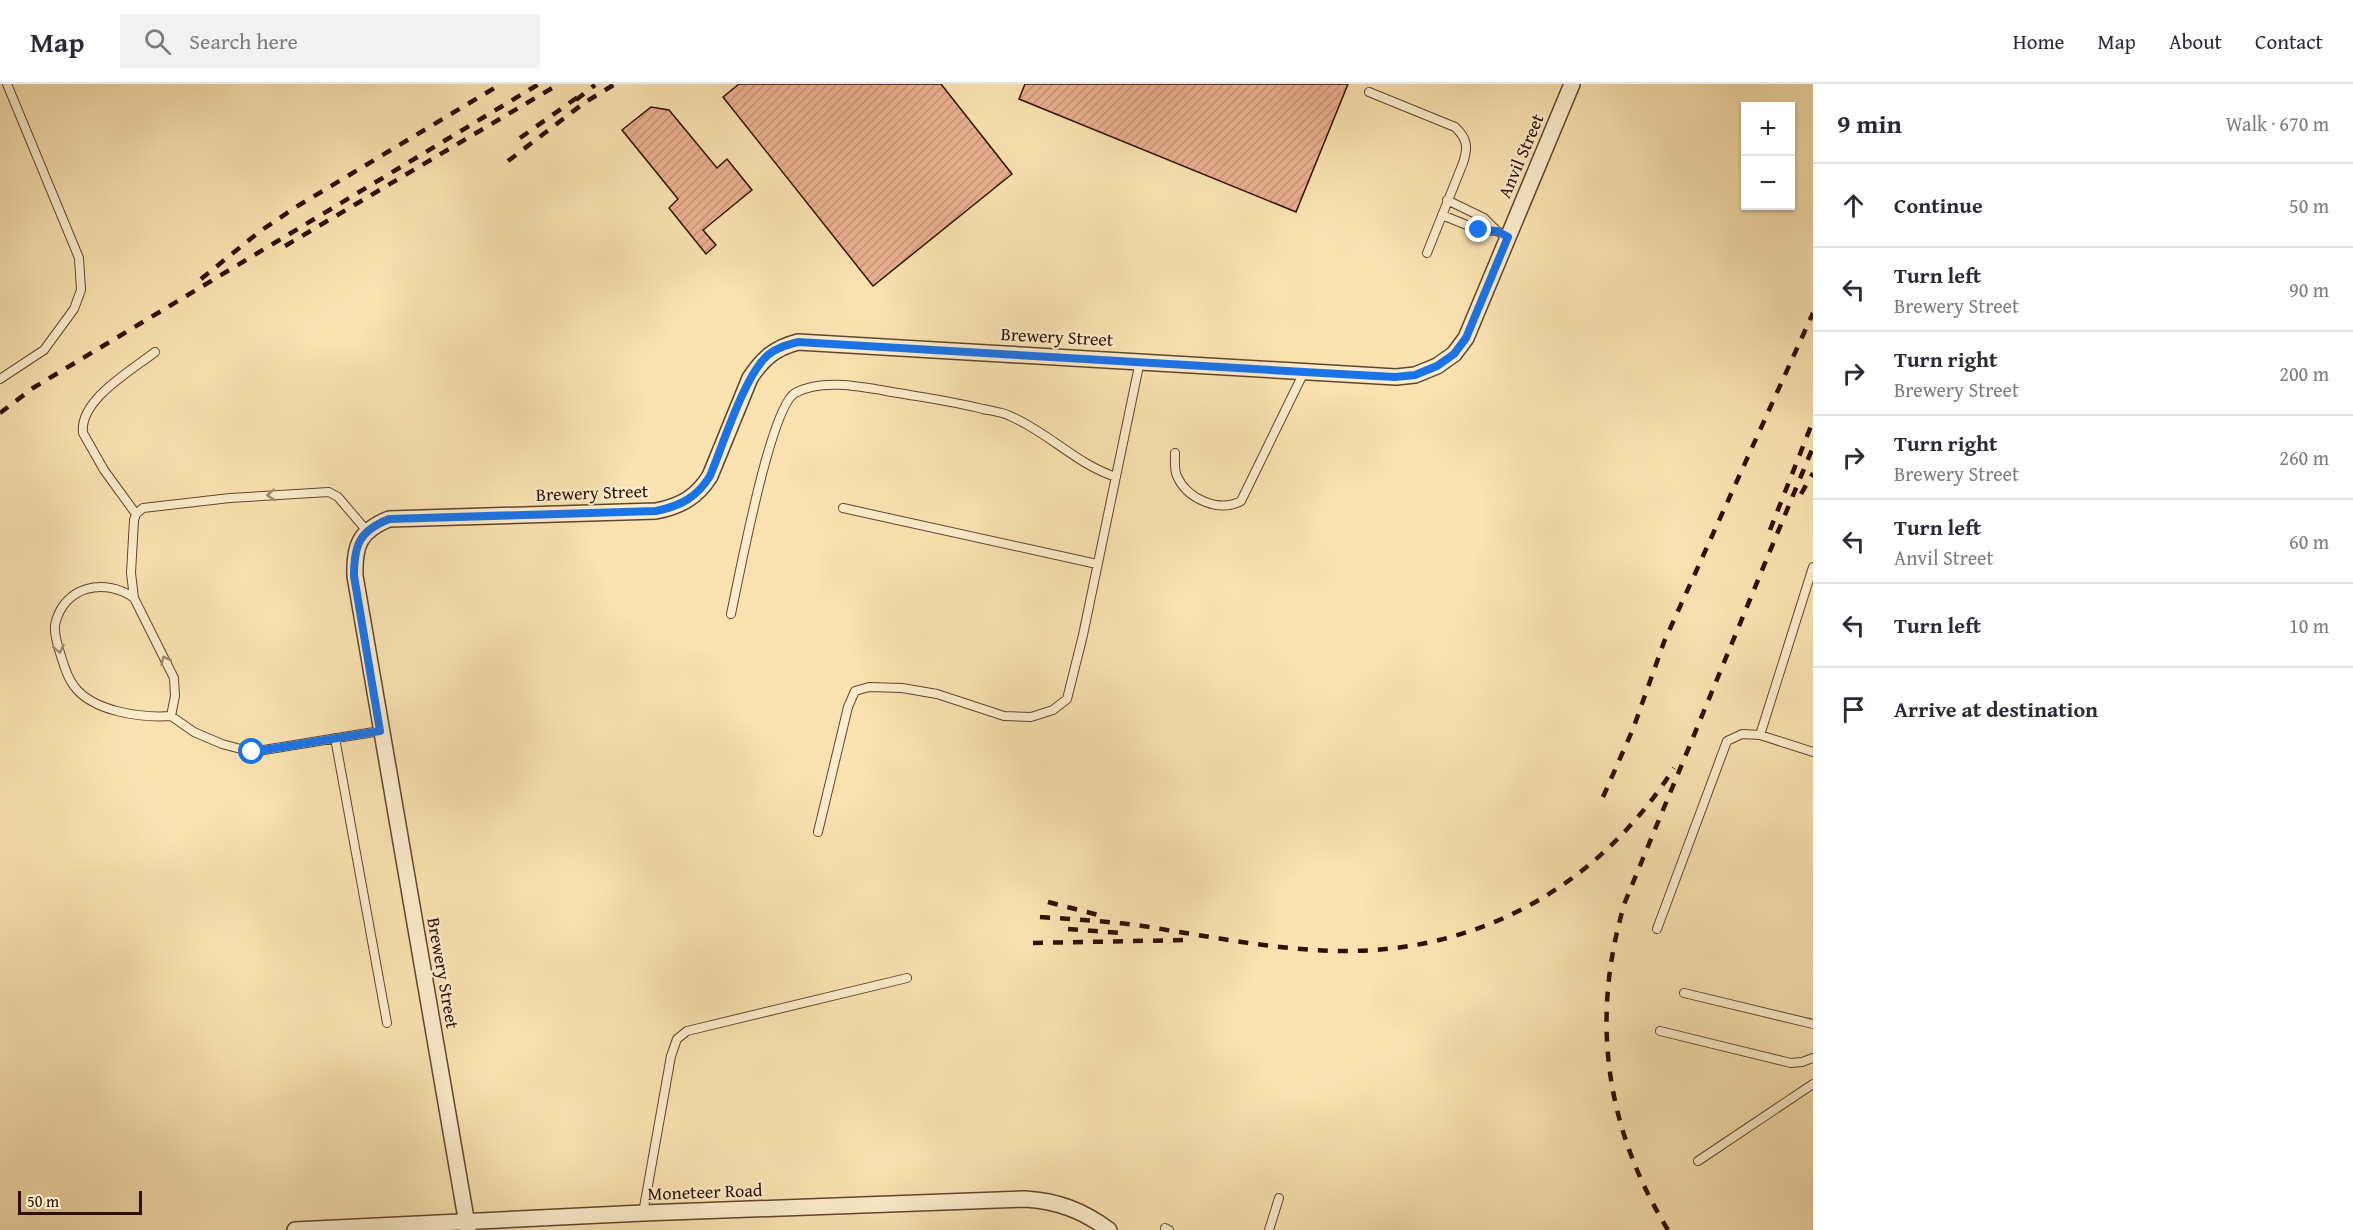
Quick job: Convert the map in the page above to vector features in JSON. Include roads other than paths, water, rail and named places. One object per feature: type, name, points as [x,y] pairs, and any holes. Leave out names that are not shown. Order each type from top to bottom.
[{"type":"street","name":"Anvil Street","points":[[1437,366],[1454,354],[1466,338],[1503,234],[1572,84]]},
{"type":"street","name":"Brewery Street","points":[[467,1226],[354,576],[359,540],[367,531],[376,524],[389,519],[656,511],[673,507],[691,499],[702,489],[710,476],[750,378],[759,365],[769,354],[782,346],[798,342],[1395,377],[1415,375],[1437,366]]},
{"type":"street","name":"Moneteer Road","points":[[295,1230],[467,1226],[643,1214],[1024,1199],[1049,1200],[1067,1206],[1109,1230]]},
{"type":"lane","points":[[0,379],[44,350],[74,309],[81,290],[79,258],[7,84]]},
{"type":"lane","points":[[1369,92],[1455,128],[1465,136],[1468,149],[1427,253]]},
{"type":"lane","points":[[1447,200],[1484,218],[1503,234]]},
{"type":"lane","points":[[1442,215],[1479,230],[1503,234]]},
{"type":"lane","points":[[155,352],[94,400],[86,412],[82,427],[83,434],[104,470],[136,514],[131,573],[134,598],[174,678],[175,696],[171,716]]},
{"type":"lane","points":[[818,832],[848,707],[855,691],[869,687],[902,688],[937,694],[1004,716],[1032,717],[1053,710],[1067,699],[1140,361]]},
{"type":"lane","points":[[1175,453],[1176,474],[1184,488],[1203,501],[1217,505],[1232,506],[1241,501],[1304,372]]},
{"type":"lane","points":[[731,614],[763,473],[782,409],[794,394],[817,385],[862,387],[956,402],[1009,416],[1036,430],[1087,466],[1116,477]]},
{"type":"lane","points":[[136,514],[143,508],[230,498],[329,492],[338,497],[367,531]]},
{"type":"lane","points":[[843,508],[1097,564]]},
{"type":"lane","points":[[1760,735],[1810,585],[1813,567]]},
{"type":"lane","points":[[134,598],[124,590],[108,585],[88,588],[71,596],[62,608],[55,626],[64,667],[74,687],[92,700],[111,709],[135,715],[150,718],[171,716],[194,732],[222,744],[252,752],[380,731]]},
{"type":"lane","points":[[1657,929],[1727,741],[1742,734],[1760,735],[1813,752]]},
{"type":"lane","points":[[334,738],[387,1023]]},
{"type":"lane","points":[[643,1214],[671,1056],[677,1039],[687,1031],[908,978]]},
{"type":"lane","points":[[1684,993],[1813,1024]]},
{"type":"lane","points":[[1660,1031],[1791,1063],[1813,1058]]},
{"type":"lane","points":[[1698,1161],[1813,1084]]},
{"type":"lane","points":[[1269,1230],[1279,1198]]},
{"type":"railway","points":[[201,279],[259,232],[296,207],[501,84]]},
{"type":"railway","points":[[0,413],[33,388],[539,84]]},
{"type":"railway","points":[[285,246],[559,84]]},
{"type":"railway","points":[[508,161],[584,103],[615,84]]},
{"type":"railway","points":[[576,100],[595,85]]},
{"type":"railway","points":[[520,138],[582,94]]},
{"type":"railway","points":[[1603,797],[1633,729],[1664,642],[1813,313]]},
{"type":"railway","points":[[1770,530],[1813,421]]},
{"type":"railway","points":[[1668,1230],[1630,1152],[1617,1112],[1610,1071],[1607,1030],[1608,988],[1614,945],[1625,902],[1813,447]]},
{"type":"railway","points":[[1801,494],[1813,473]]},
{"type":"railway","points":[[1040,917],[1135,925],[1295,949],[1339,951],[1391,949],[1440,940],[1487,925],[1531,904],[1572,878],[1610,847],[1644,810],[1674,768]]},
{"type":"railway","points":[[1048,902],[1102,916]]},
{"type":"railway","points":[[1068,929],[1122,933]]},
{"type":"railway","points":[[1033,943],[1186,940]]}]
